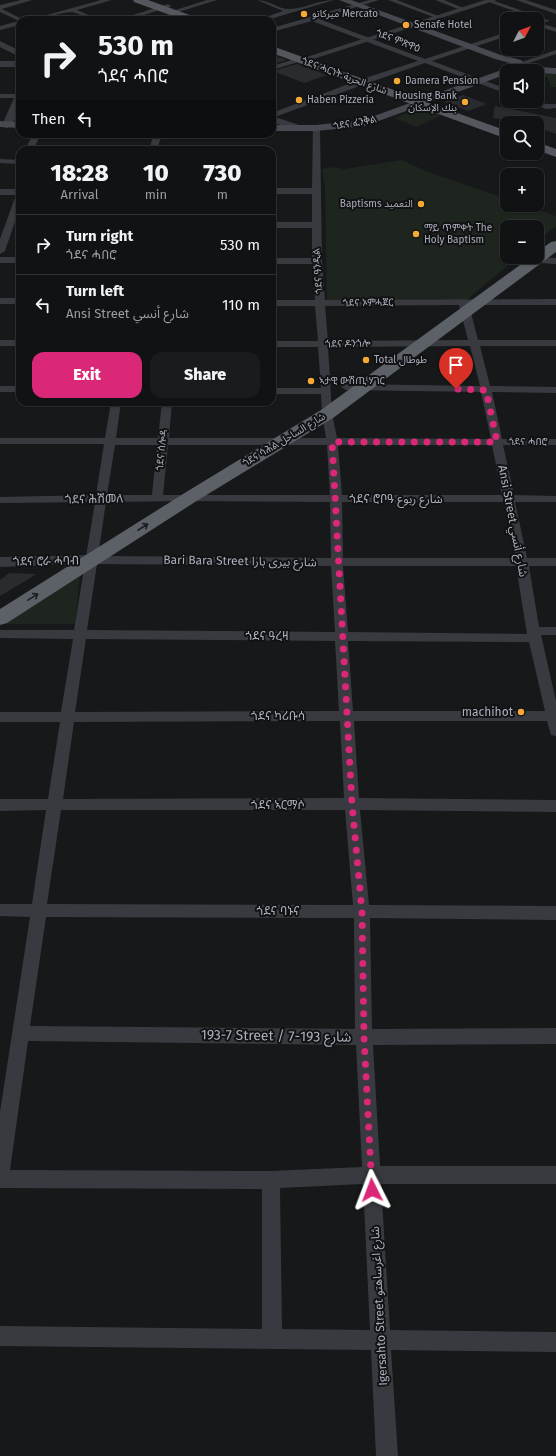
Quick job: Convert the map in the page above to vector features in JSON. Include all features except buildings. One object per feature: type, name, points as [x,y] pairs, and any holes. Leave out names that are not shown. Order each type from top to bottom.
[{"type":"highway","name":"ጎደና ሳሕል شارع الساحل","points":[[544,244],[556,234]]},
{"type":"highway","name":"ጎደና ሳሕል شارع الساحل","points":[[544,250],[556,245]]},
{"type":"highway","name":"ጎደና ሳሕል شارع الساحل","points":[[0,618],[93,552],[161,498],[262,441],[415,344],[470,305],[519,264]]},
{"type":"highway","name":"ጎደና ሳሕል شارع الساحل","points":[[0,602],[65,561],[93,552],[189,498],[283,441],[327,401],[364,388],[415,344]]},
{"type":"main road","points":[[138,0],[190,16]]},
{"type":"main road","points":[[150,0],[178,13]]},
{"type":"main road","points":[[342,0],[470,47],[507,64]]},
{"type":"main road","name":"ጎደና ሓርነት شارع الحرية","points":[[276,47],[304,59]]},
{"type":"main road","name":"ጎደና ሓርነት شارع الحرية","points":[[276,50],[500,129]]},
{"type":"main road","points":[[544,67],[556,67]]},
{"type":"main road","points":[[544,70],[556,71]]},
{"type":"main road","name":"ጎደና ፈንቅል","points":[[276,128],[316,128],[365,123],[423,102],[500,71]]},
{"type":"main road","name":"ጎደና ሓርነት شارع الحرية","points":[[423,102],[500,132]]},
{"type":"main road","points":[[4,125],[16,125]]},
{"type":"main road","points":[[544,145],[556,149]]},
{"type":"main road","points":[[544,149],[556,153]]},
{"type":"street","points":[[0,9],[29,0]]},
{"type":"street","points":[[48,16],[109,0]]},
{"type":"street","points":[[153,16],[178,13],[214,0]]},
{"type":"street","points":[[260,0],[290,12]]},
{"type":"street","points":[[298,0],[313,6]]},
{"type":"street","points":[[276,17],[331,0]]},
{"type":"street","points":[[276,29],[376,0]]},
{"type":"street","points":[[391,0],[438,17]]},
{"type":"street","points":[[438,0],[463,9]]},
{"type":"street","points":[[276,67],[490,0],[547,21]]},
{"type":"street","points":[[519,0],[556,12]]},
{"type":"street","points":[[0,9],[16,17]]},
{"type":"street","points":[[71,10],[87,16]]},
{"type":"street","name":"ጎደና ምጽዋዕ","points":[[311,18],[500,89]]},
{"type":"street","points":[[544,22],[556,18]]},
{"type":"street","points":[[276,23],[285,26]]},
{"type":"street","points":[[0,28],[16,24]]},
{"type":"street","points":[[544,26],[556,30]]},
{"type":"street","points":[[276,114],[365,81],[500,36]]},
{"type":"street","points":[[0,44],[16,52]]},
{"type":"street","points":[[517,64],[556,52]]},
{"type":"street","points":[[0,64],[16,64]]},
{"type":"street","points":[[0,96],[16,96]]},
{"type":"street","points":[[4,125],[16,103]]},
{"type":"street","points":[[544,107],[556,106]]},
{"type":"street","points":[[276,120],[299,128]]},
{"type":"street","name":"ጎደና ዓንዲል","points":[[316,128],[315,191],[317,261],[327,401]]},
{"type":"street","points":[[0,161],[16,162]]},
{"type":"street","points":[[276,191],[315,191]]},
{"type":"street","points":[[0,192],[16,192]]},
{"type":"street","points":[[0,250],[16,206]]},
{"type":"street","points":[[0,223],[16,223]]},
{"type":"street","points":[[276,225],[316,225]]},
{"type":"street","points":[[544,259],[556,261]]},
{"type":"street","points":[[0,260],[16,260]]},
{"type":"street","points":[[276,261],[317,261]]},
{"type":"street","points":[[0,302],[16,302]]},
{"type":"street","name":"ጎደና ኦምሓጀር","points":[[276,303],[470,305],[556,302]]},
{"type":"street","name":"Ansi Street شارع أنسي","points":[[470,305],[474,344],[486,390],[522,562],[534,635],[554,716],[556,731]]},
{"type":"street","points":[[0,343],[16,343]]},
{"type":"street","name":"ጎደና ዶንጎሎ","points":[[276,344],[556,343]]},
{"type":"street","points":[[346,387],[556,390]]},
{"type":"street","points":[[0,389],[16,389]]},
{"type":"street","points":[[276,392],[327,401]]},
{"type":"street","name":"Igersahto Street شارع اغرساهتو","points":[[327,401],[336,498],[337,562],[348,716],[352,804],[362,912],[364,1037],[387,1456]]},
{"type":"street","points":[[0,1174],[66,718],[115,406]]},
{"type":"street","name":"ጎደና ሰሎዳ","points":[[161,498],[163,442],[167,406]]},
{"type":"street","name":"ጎደና ሓበሮ","points":[[0,441],[556,442]]},
{"type":"street","name":"ጎደና ሕሽመለ","points":[[0,500],[189,498]]},
{"type":"street","name":"ጎደና ሮቦዓ شارع ربوع","points":[[189,498],[556,499]]},
{"type":"street","name":"Bari Bara Street شارع بيرى بارا","points":[[93,552],[337,562],[556,562]]},
{"type":"street","name":"ጎደና ሮራ ሓባብ","points":[[0,562],[65,561]]},
{"type":"street","name":"ጎደና ዓረዛ","points":[[0,634],[342,636],[534,635],[556,631]]},
{"type":"street","name":"ጎደና ካሪቡሳ","points":[[0,717],[554,716]]},
{"type":"street","name":"ጎደና ኣርማሶ","points":[[0,805],[352,804],[556,806]]},
{"type":"street","name":"ጎደና ባኑና","points":[[0,910],[556,913]]},
{"type":"street","name":"193-7 Street / شارع 193-7","points":[[20,1033],[364,1037],[556,1036]]},
{"type":"street","points":[[0,1179],[271,1180],[371,1175],[556,1175]]},
{"type":"street","points":[[271,1180],[272,1339]]},
{"type":"street","points":[[0,1336],[556,1342]]},
{"type":"shaded area","points":[[544,73],[556,74],[556,87],[551,87],[547,77],[544,77]]},
{"type":"shaded area","points":[[419,108],[442,115],[417,127],[394,118]]},
{"type":"shaded area","name":"ማይ ጥምቀት The Holy Baptism","points":[[402,160],[428,172],[500,197],[500,212],[544,212],[556,216],[556,226],[544,235],[544,220],[500,220],[500,264],[510,264],[464,302],[327,302],[325,188],[322,169],[334,167],[344,169]]},
{"type":"shaded area","points":[[80,576],[75,624],[0,624]]},
{"type":"place","name":"ميركاتو Mercato","points":[[304,14]]},
{"type":"place","name":"Senafe Hotel","points":[[406,25]]},
{"type":"place","name":"Damera Pension","points":[[397,81]]},
{"type":"place","name":"Haben Pizzeria","points":[[299,100]]},
{"type":"place","name":"Housing Bank بنك الإسكان","points":[[465,102]]},
{"type":"place","name":"Baptisms التعميد","points":[[421,204]]},
{"type":"place","name":"ማይ ጥምቀት The Holy Baptism","points":[[416,234]]},
{"type":"place","name":"Total طوطال","points":[[366,360]]},
{"type":"place","name":"ኣታዊ ውሽጢ ሃገር","points":[[311,381]]},
{"type":"place","name":"machihot","points":[[521,712]]},
{"type":"route","points":[[372,1190],[364,1037],[362,912],[352,804],[348,716],[337,562],[336,498],[332,442],[497,442],[486,390],[456,389]]}]
